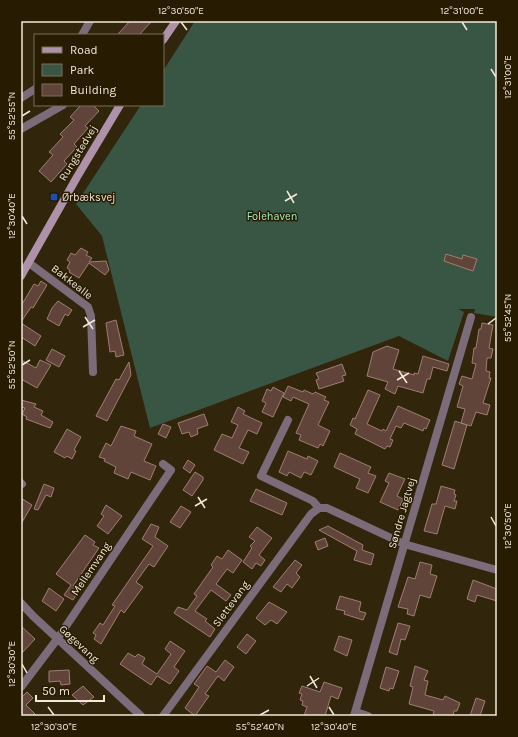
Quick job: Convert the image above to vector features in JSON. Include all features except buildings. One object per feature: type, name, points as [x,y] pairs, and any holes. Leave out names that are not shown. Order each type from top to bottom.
[{"type":"main road","points":[[164,39],[176,21]]},
{"type":"main road","name":"Rungstedvej","points":[[21,276],[119,106]]},
{"type":"street","points":[[83,34],[90,21]]},
{"type":"street","points":[[21,98],[34,90]]},
{"type":"street","points":[[21,129],[61,106]]},
{"type":"street","name":"Bakkealle","points":[[29,263],[88,307],[91,316],[94,372]]},
{"type":"street","name":"Søndre Jagtvej","points":[[355,714],[471,317]]},
{"type":"street","points":[[288,420],[261,476],[314,502],[319,508],[326,508],[404,544],[497,570]]},
{"type":"street","name":"Mellemvang","points":[[21,687],[58,638],[171,470],[162,464]]},
{"type":"street","name":"Slettevang","points":[[163,716],[310,514],[319,508]]},
{"type":"street","name":"Gøgevang","points":[[21,603],[32,616],[58,638],[141,716]]},
{"type":"street","points":[[355,714],[368,716]]},
{"type":"green space","name":"Folehaven","points":[[195,21],[497,21],[497,317],[474,313],[475,309],[458,309],[464,312],[448,361],[399,336],[150,428],[102,236],[76,204],[140,106],[164,106],[164,69]]},
{"type":"place","name":"Ørbæksvej","points":[[54,197]]}]
